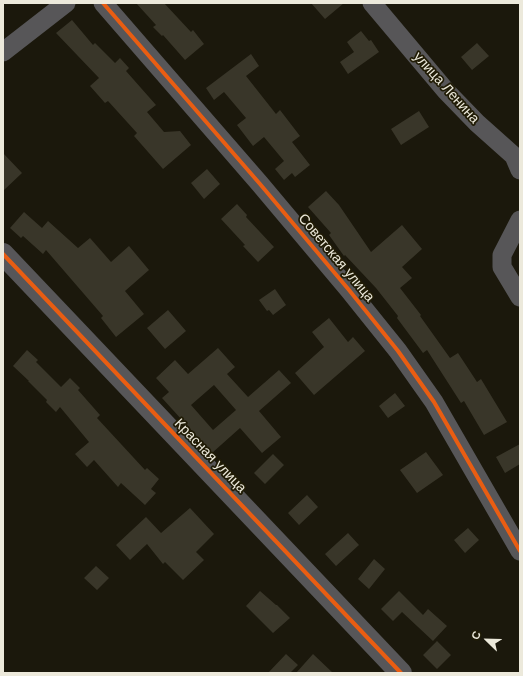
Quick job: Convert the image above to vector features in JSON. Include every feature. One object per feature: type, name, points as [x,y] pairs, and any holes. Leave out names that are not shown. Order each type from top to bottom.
[{"type":"street","points":[[3,52],[66,3]]},
{"type":"street","name":"улица Ленина","points":[[372,3],[446,91],[477,123],[514,156],[520,170]]},
{"type":"street","name":"Советская улица","points":[[109,5],[349,290],[398,351],[434,402],[520,551]]},
{"type":"street","points":[[520,220],[502,255],[502,267],[520,297]]},
{"type":"street","name":"Красная улица","points":[[3,254],[401,673]]},
{"type":"building","points":[[136,3],[164,3],[191,32],[193,30],[204,44],[185,60],[163,35],[162,36],[153,27],[156,25]]},
{"type":"building","points":[[311,3],[344,3],[325,19]]},
{"type":"building","points":[[72,20],[93,45],[95,43],[115,63],[120,58],[129,68],[126,71],[156,105],[147,112],[164,132],[180,131],[191,145],[163,169],[134,136],[137,133],[108,101],[105,103],[90,86],[99,78],[56,33]]},
{"type":"building","points":[[361,31],[369,41],[371,40],[379,52],[348,74],[340,62],[354,52],[347,42]]},
{"type":"building","points":[[477,43],[489,56],[472,70],[461,57]]},
{"type":"building","points":[[251,54],[259,66],[246,76],[276,114],[280,110],[300,136],[292,142],[310,165],[295,177],[292,173],[284,180],[275,169],[284,161],[264,137],[253,146],[237,125],[246,118],[224,92],[214,100],[206,88]]},
{"type":"building","points":[[419,111],[429,127],[401,145],[391,129]]},
{"type":"building","points":[[3,153],[22,173],[3,191]]},
{"type":"building","points":[[207,169],[220,184],[204,199],[191,183]]},
{"type":"building","points":[[326,191],[339,205],[371,252],[402,225],[422,249],[402,267],[412,278],[400,288],[421,315],[420,316],[450,358],[458,353],[477,382],[481,379],[507,422],[484,435],[464,401],[461,403],[427,350],[423,353],[397,318],[398,316],[376,288],[345,255],[344,256],[329,235],[331,233],[308,207]]},
{"type":"building","points":[[237,204],[247,215],[246,217],[274,247],[258,262],[243,246],[245,245],[221,219]]},
{"type":"building","points":[[24,212],[42,228],[48,221],[78,248],[90,238],[111,262],[129,246],[149,270],[125,291],[144,314],[116,337],[101,318],[103,316],[46,250],[43,254],[23,236],[21,238],[10,228]]},
{"type":"building","points":[[275,289],[286,305],[273,315],[269,310],[267,311],[259,300]]},
{"type":"building","points":[[168,310],[186,331],[165,349],[147,328]]},
{"type":"building","points":[[329,318],[348,342],[353,337],[365,351],[314,395],[295,373],[324,347],[312,332]]},
{"type":"building","points":[[218,348],[235,367],[227,374],[248,397],[279,370],[291,383],[259,411],[281,437],[262,453],[240,428],[212,453],[162,398],[169,392],[156,378],[175,360],[188,374]],"holes":[[[214,385],[236,410],[213,430],[191,405]]]},
{"type":"building","points":[[27,350],[38,360],[36,362],[61,387],[70,378],[80,388],[78,390],[100,415],[97,418],[145,470],[147,468],[159,479],[151,489],[156,493],[145,505],[121,483],[118,487],[94,460],[87,467],[75,454],[89,442],[60,407],[56,412],[46,402],[47,400],[13,366]]},
{"type":"building","points":[[395,393],[405,406],[388,418],[379,406]]},
{"type":"building","points":[[520,444],[520,464],[505,473],[496,457]]},
{"type":"building","points":[[426,452],[443,475],[417,493],[400,470]]},
{"type":"building","points":[[273,454],[284,465],[265,484],[254,473]]},
{"type":"building","points":[[307,495],[318,507],[299,525],[288,513]]},
{"type":"building","points":[[190,508],[214,534],[196,552],[204,560],[183,580],[165,562],[163,564],[147,544],[130,560],[116,545],[146,517],[161,533]]},
{"type":"building","points":[[468,528],[479,540],[465,553],[454,540]]},
{"type":"building","points":[[348,533],[359,545],[336,566],[325,554]]},
{"type":"building","points":[[374,559],[385,569],[369,589],[358,579]]},
{"type":"building","points":[[96,566],[109,578],[97,590],[84,578]]},
{"type":"building","points":[[260,591],[290,618],[273,633],[246,606]]},
{"type":"building","points":[[399,591],[423,615],[428,609],[447,626],[433,641],[402,612],[393,621],[381,609]]},
{"type":"building","points":[[437,641],[451,655],[437,669],[423,655]]},
{"type":"building","points":[[286,654],[298,665],[290,673],[268,673]]},
{"type":"building","points":[[313,654],[333,673],[296,673]]},
{"type":"cycle path","points":[[103,3],[260,184],[398,351],[434,402],[520,551]]},
{"type":"cycle path","points":[[3,254],[401,673]]}]
